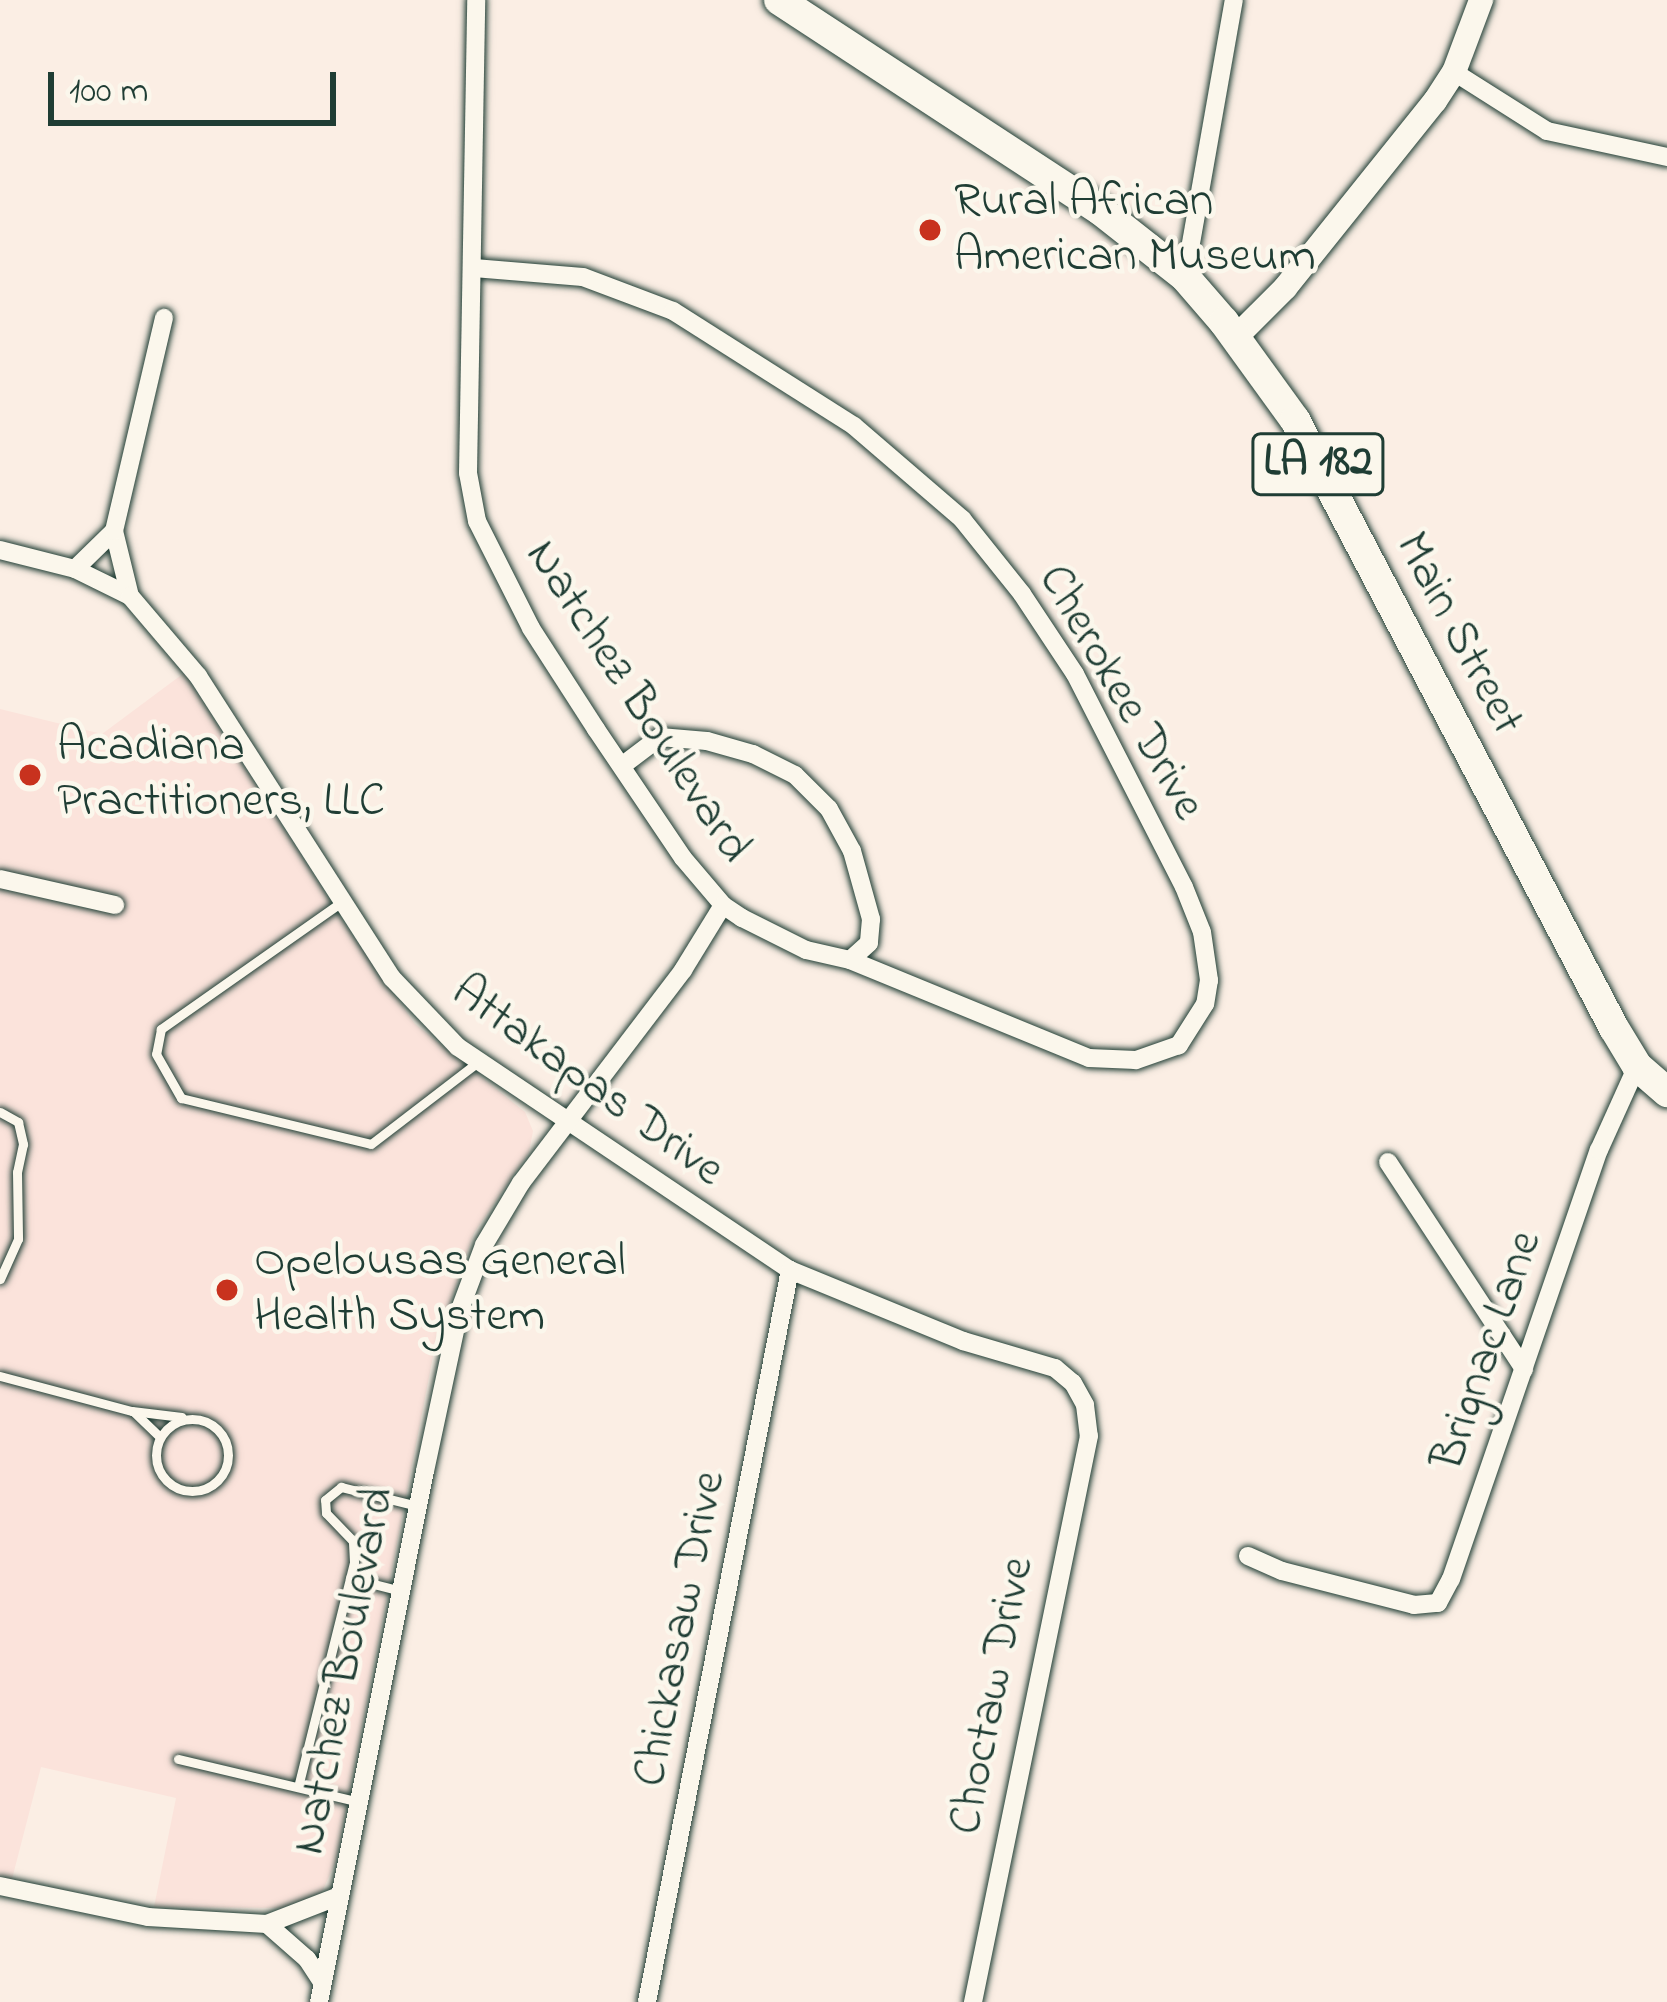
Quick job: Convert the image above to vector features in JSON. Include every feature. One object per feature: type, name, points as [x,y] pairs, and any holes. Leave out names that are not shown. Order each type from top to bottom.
[{"type":"main road","name":"Main Street","points":[[779,0],[1100,210],[1184,277],[1237,337],[1294,420],[1637,1066],[1667,1092]]},
{"type":"street","name":"Natchez Boulevard","points":[[321,1992],[459,1312],[484,1244],[521,1183],[570,1125],[683,970],[723,905],[683,858],[531,628],[477,521],[468,473],[466,402],[474,268],[476,0]]},
{"type":"street","points":[[1184,277],[1234,0]]},
{"type":"street","points":[[1237,337],[1286,288],[1454,72],[1481,0]]},
{"type":"street","points":[[1454,72],[1547,131],[1667,158]]},
{"type":"street","name":"Cherokee Drive","points":[[474,268],[584,278],[673,310],[854,426],[962,519],[1022,594],[1098,716],[1184,887],[1202,932],[1209,980],[1205,1004],[1179,1045],[1159,1055],[1112,1061],[1044,1043],[850,960],[806,950],[723,905]]},
{"type":"street","points":[[130,596],[114,531],[164,318]]},
{"type":"street","points":[[75,569],[114,531]]},
{"type":"street","name":"Attakapas Drive","points":[[0,550],[75,569],[130,596],[198,676],[392,978],[423,1015],[478,1062],[790,1270],[963,1341],[1054,1368],[1073,1383],[1085,1405]]},
{"type":"street","points":[[622,764],[660,737],[707,741],[753,754],[795,775],[829,809],[852,851],[871,919],[869,943],[850,960]]},
{"type":"street","points":[[0,879],[115,905]]},
{"type":"street","name":"Brignac Lane","points":[[1248,1556],[1414,1605],[1438,1603],[1451,1579],[1599,1150],[1637,1066]]},
{"type":"street","points":[[1388,1162],[1524,1369]]},
{"type":"street","name":"Chickasaw Drive","points":[[647,2002],[790,1270]]},
{"type":"street","name":"Choctaw Drive","points":[[973,2002],[1089,1436],[1085,1405]]},
{"type":"street","points":[[0,1886],[148,1917],[267,1924],[339,1896]]},
{"type":"street","points":[[267,1924],[307,1958],[321,1992]]},
{"type":"lane","points":[[343,901],[161,1029],[157,1054],[181,1097],[371,1144],[478,1062]]},
{"type":"lane","points":[[0,1112],[18,1122],[22,1144],[17,1165],[18,1239],[0,1280]]},
{"type":"lane","points":[[0,1376],[132,1411],[190,1418],[212,1424],[227,1443],[226,1467],[212,1486],[189,1492],[167,1482],[156,1460],[160,1437],[190,1418]]},
{"type":"lane","points":[[132,1411],[160,1437]]},
{"type":"lane","points":[[298,1787],[350,1578],[352,1541],[326,1513],[328,1494],[340,1487],[418,1506]]},
{"type":"lane","points":[[350,1578],[401,1592]]},
{"type":"lane","points":[[178,1760],[360,1802]]},
{"type":"shaded area","name":"Opelousas General Health System","points":[[184,673],[348,929],[415,1024],[525,1112],[533,1131],[529,1152],[474,1233],[435,1346],[336,1861],[321,1894],[281,1908],[154,1907],[176,1798],[41,1767],[12,1879],[0,1876],[0,709],[102,734]]},
{"type":"place","name":"Rural African American Museum","points":[[930,230]]},
{"type":"place","name":"Acadiana Practitioners, LLC","points":[[30,775]]},
{"type":"place","name":"Opelousas General Health System","points":[[227,1290]]}]
